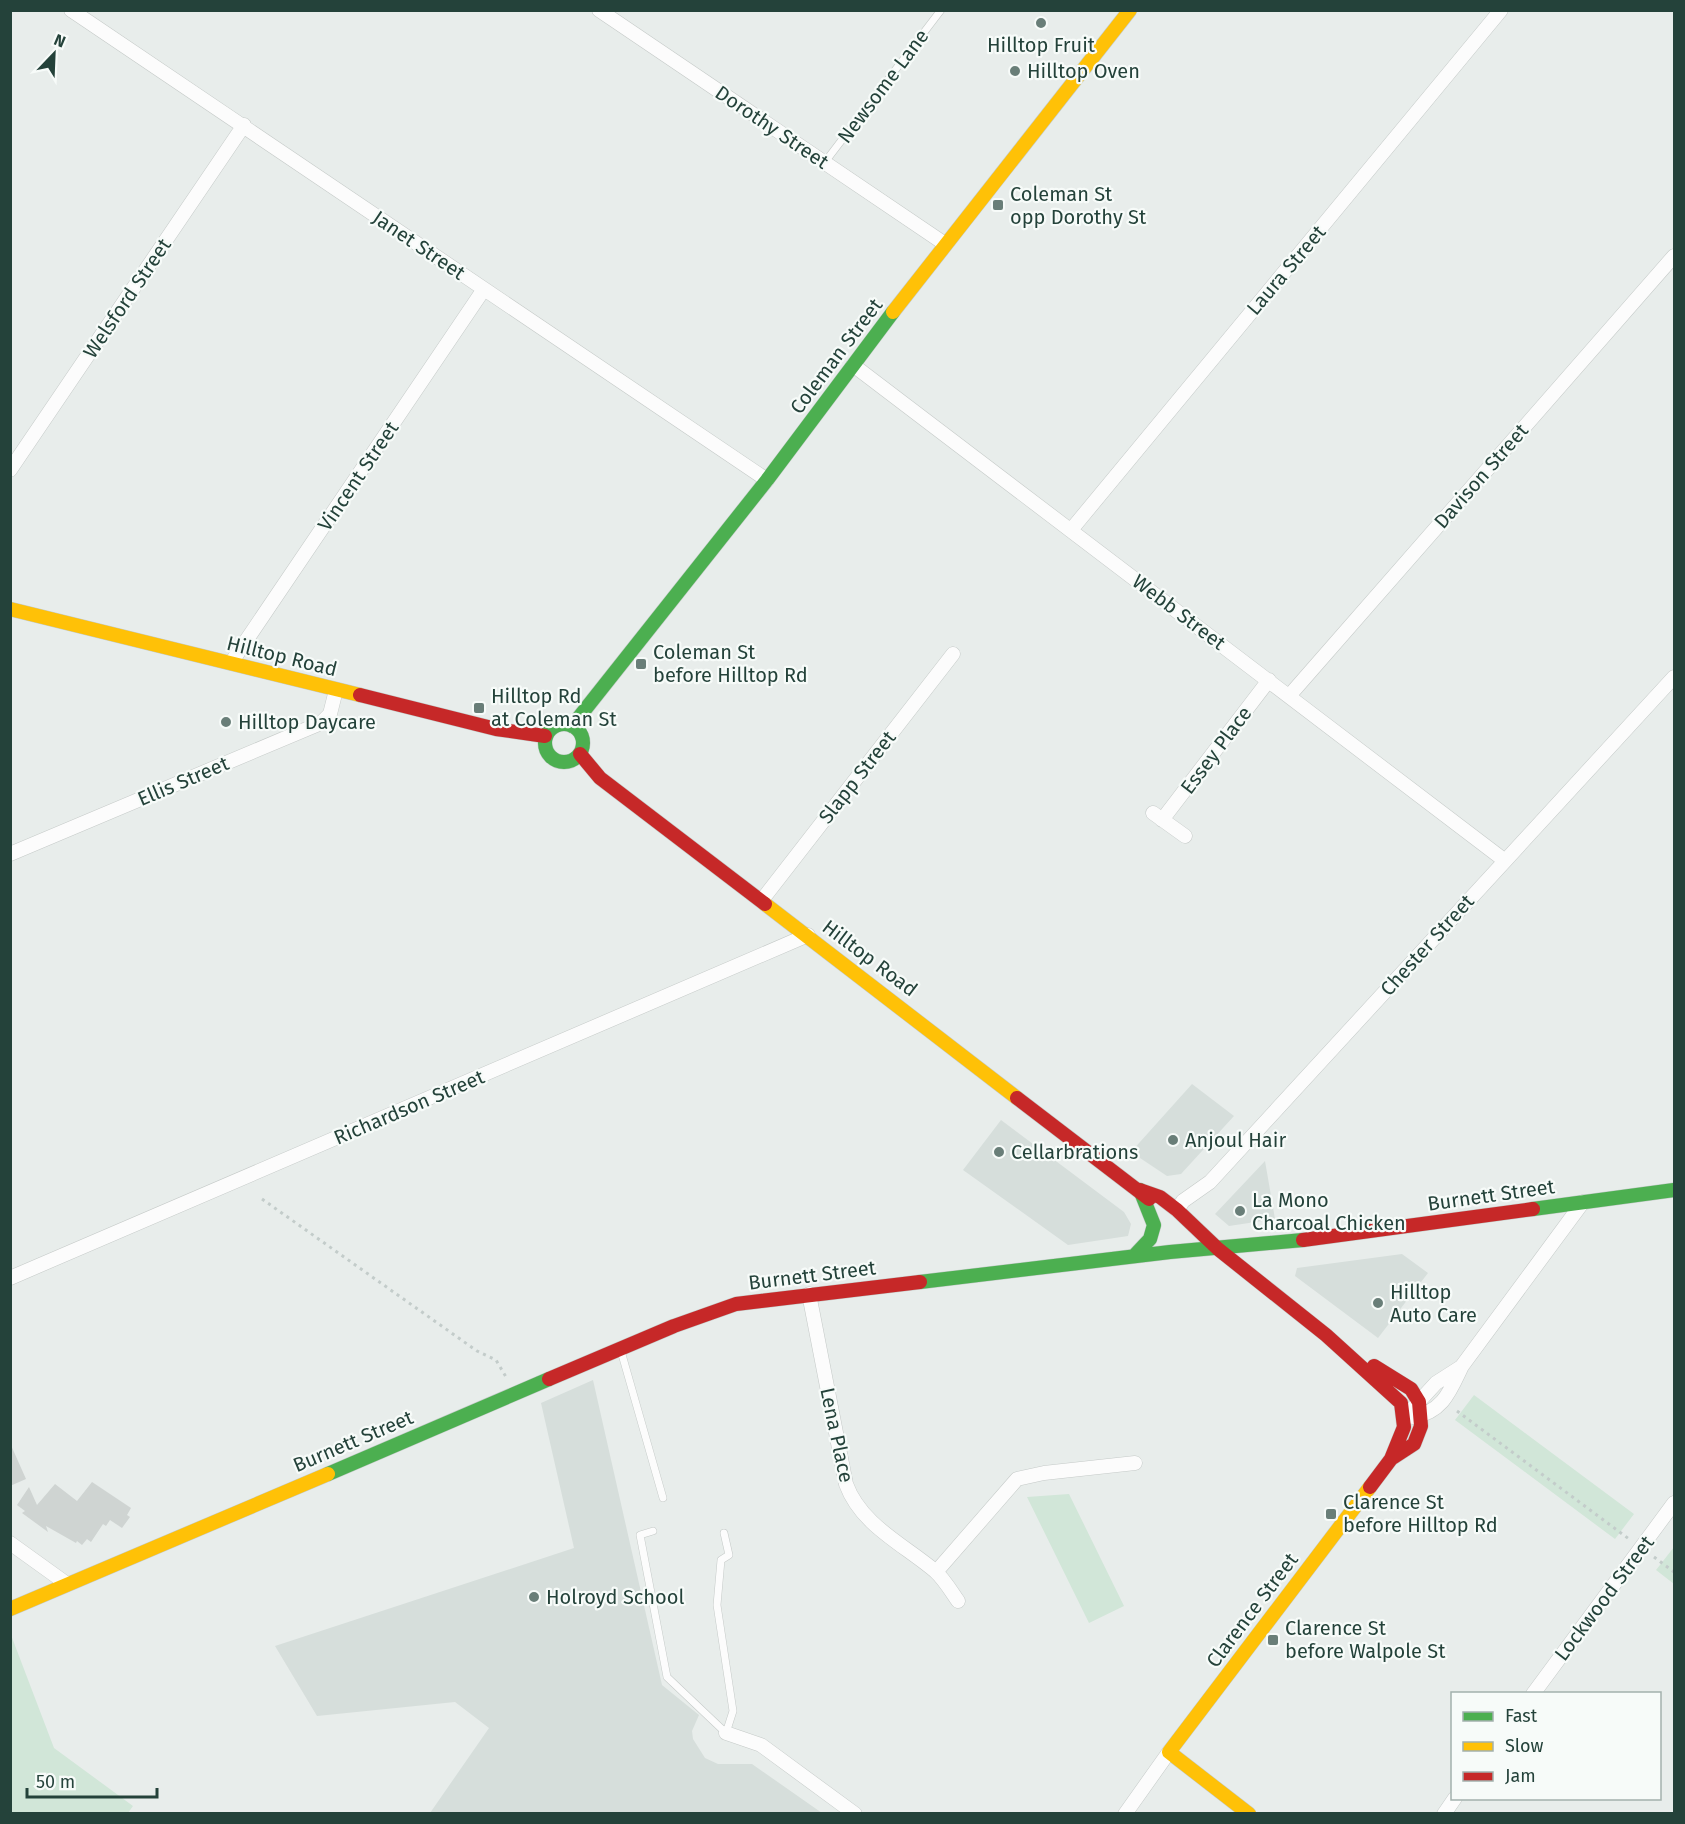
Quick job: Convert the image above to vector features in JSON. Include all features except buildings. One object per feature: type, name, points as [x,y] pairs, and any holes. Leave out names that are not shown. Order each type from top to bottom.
[{"type":"street","name":"Janet Street","points":[[71,10],[767,480]]},
{"type":"street","name":"Dorothy Street","points":[[599,10],[945,244]]},
{"type":"street","name":"Laura Street","points":[[1071,530],[1502,10]]},
{"type":"street","name":"Coleman Street","points":[[572,726],[767,480],[945,244],[1126,12]]},
{"type":"street","name":"Welsford Street","points":[[10,470],[244,125]]},
{"type":"street","name":"Davison Street","points":[[1289,696],[1674,256]]},
{"type":"street","name":"Vincent Street","points":[[231,663],[484,288]]},
{"type":"street","name":"Webb Street","points":[[853,365],[1504,860]]},
{"type":"street","name":"Hilltop Road","points":[[10,609],[496,729],[545,736]]},
{"type":"street","name":"Slapp Street","points":[[762,900],[953,654]]},
{"type":"street","name":"Chester Street","points":[[1177,1210],[1183,1201],[1210,1182],[1674,677]]},
{"type":"street","name":"Essey Place","points":[[1185,836],[1158,817],[1269,680]]},
{"type":"street","name":"Ellis Street","points":[[10,854],[321,723],[330,714],[336,690]]},
{"type":"street","points":[[566,723],[578,729],[583,741],[580,754],[569,762],[556,761],[548,754],[544,746],[545,736],[554,726],[566,723]]},
{"type":"street","name":"Hilltop Road","points":[[580,754],[600,778],[1140,1190],[1184,1230],[1218,1249]]},
{"type":"street","name":"Richardson Street","points":[[10,1278],[808,935]]},
{"type":"street","name":"Hilltop Road","points":[[1140,1190],[1160,1197],[1177,1210],[1218,1249],[1326,1335],[1401,1403],[1404,1423]]},
{"type":"street","points":[[1134,1256],[1148,1243],[1156,1228],[1155,1219],[1140,1190]]},
{"type":"street","name":"Burnett Street","points":[[10,1609],[621,1349],[736,1304],[1134,1256],[1261,1246],[1674,1190]]},
{"type":"street","name":"Clarence Street","points":[[1125,1814],[1169,1752],[1391,1459],[1404,1423],[1420,1409],[1436,1383],[1462,1366],[1583,1202]]},
{"type":"street","name":"Lena Place","points":[[808,1294],[846,1484],[852,1500],[862,1513],[915,1558],[936,1572],[958,1601]]},
{"type":"street","name":"Hilltop Road","points":[[1326,1335],[1411,1389],[1420,1409]]},
{"type":"street","points":[[1391,1459],[1414,1444],[1421,1426],[1420,1409]]},
{"type":"street","points":[[936,1572],[1017,1479],[1044,1473],[1135,1463]]},
{"type":"street","name":"Lockwood Street","points":[[1534,1692],[1674,1503]]},
{"type":"street","points":[[10,1543],[67,1584]]},
{"type":"street","points":[[726,1732],[761,1745],[855,1814]]},
{"type":"street","points":[[1169,1752],[1249,1814]]},
{"type":"street","points":[[1444,1814],[1454,1800]]},
{"type":"lane","name":"Newsome Lane","points":[[825,162],[941,10]]},
{"type":"lane","points":[[621,1349],[663,1498]]},
{"type":"lane","points":[[653,1531],[640,1535],[667,1677],[726,1732],[733,1711],[717,1605],[721,1560],[729,1555],[724,1533]]},
{"type":"path","points":[[262,1199],[477,1351],[496,1360],[506,1377]]},
{"type":"path","points":[[1457,1411],[1674,1572]]},
{"type":"shaded area","points":[[1192,1084],[1234,1116],[1181,1174],[1167,1176],[1131,1152]]},
{"type":"shaded area","points":[[1001,1120],[1124,1212],[1131,1224],[1128,1236],[1068,1245],[963,1170]]},
{"type":"shaded area","points":[[1265,1161],[1275,1219],[1229,1226],[1215,1214]]},
{"type":"shaded area","points":[[1402,1254],[1428,1273],[1378,1338],[1295,1276],[1297,1268]]},
{"type":"shaded area","name":"Holroyd School","points":[[593,1380],[662,1685],[699,1715],[692,1731],[693,1739],[705,1758],[718,1764],[752,1764],[822,1813],[430,1813],[489,1728],[455,1702],[317,1716],[275,1646],[574,1548],[541,1403]]},
{"type":"green space","points":[[1474,1395],[1634,1514],[1615,1539],[1455,1420]]},
{"type":"green space","points":[[1069,1494],[1124,1606],[1089,1623],[1027,1497]]},
{"type":"green space","points":[[1674,1547],[1674,1584],[1656,1570]]},
{"type":"green space","points":[[11,1635],[54,1748],[133,1806],[128,1813],[11,1813]]},
{"type":"traffic: fast","points":[[572,726],[767,480],[893,312]]},
{"type":"traffic: fast","points":[[564,724],[578,729],[583,743],[578,757],[564,762],[550,757],[545,743],[550,729],[564,724]]},
{"type":"traffic: fast","points":[[1134,1256],[1150,1239],[1154,1225],[1140,1190]]},
{"type":"traffic: fast","points":[[1533,1209],[1674,1190]]},
{"type":"traffic: fast","points":[[920,1282],[1170,1252],[1303,1240]]},
{"type":"traffic: fast","points":[[328,1474],[549,1379]]},
{"type":"traffic: slow","points":[[893,312],[1130,10]]},
{"type":"traffic: slow","points":[[10,609],[360,695]]},
{"type":"traffic: slow","points":[[765,904],[1017,1098]]},
{"type":"traffic: slow","points":[[10,1609],[328,1474]]},
{"type":"traffic: slow","points":[[1249,1814],[1169,1752],[1370,1487]]},
{"type":"traffic: jam","points":[[360,695],[496,729],[545,736]]},
{"type":"traffic: jam","points":[[580,754],[600,778],[765,904]]},
{"type":"traffic: jam","points":[[1017,1098],[1149,1199]]},
{"type":"traffic: jam","points":[[1140,1190],[1160,1197],[1177,1210],[1218,1249],[1326,1335],[1401,1403],[1404,1427],[1391,1459],[1370,1487]]},
{"type":"traffic: jam","points":[[1303,1240],[1533,1209]]},
{"type":"traffic: jam","points":[[549,1379],[674,1326],[736,1304],[920,1282]]},
{"type":"traffic: jam","points":[[1374,1366],[1411,1389],[1419,1402],[1421,1426],[1414,1444],[1391,1459]]},
{"type":"place","name":"Hilltop Fruit","points":[[1041,23]]},
{"type":"place","name":"Hilltop Oven","points":[[1015,71]]},
{"type":"place","name":"Coleman St opp Dorothy St","points":[[998,205]]},
{"type":"place","name":"Coleman St before Hilltop Rd","points":[[641,664]]},
{"type":"place","name":"Hilltop Rd at Coleman St","points":[[479,708]]},
{"type":"place","name":"Hilltop Daycare","points":[[226,722]]},
{"type":"place","name":"Anjoul Hair","points":[[1173,1140]]},
{"type":"place","name":"Cellarbrations","points":[[999,1152]]},
{"type":"place","name":"La Mono Charcoal Chicken","points":[[1240,1211]]},
{"type":"place","name":"Hilltop Auto Care","points":[[1378,1303]]},
{"type":"place","name":"Clarence St before Hilltop Rd","points":[[1331,1514]]},
{"type":"place","name":"Holroyd School","points":[[534,1597]]},
{"type":"place","name":"Clarence St before Walpole St","points":[[1273,1640]]}]
